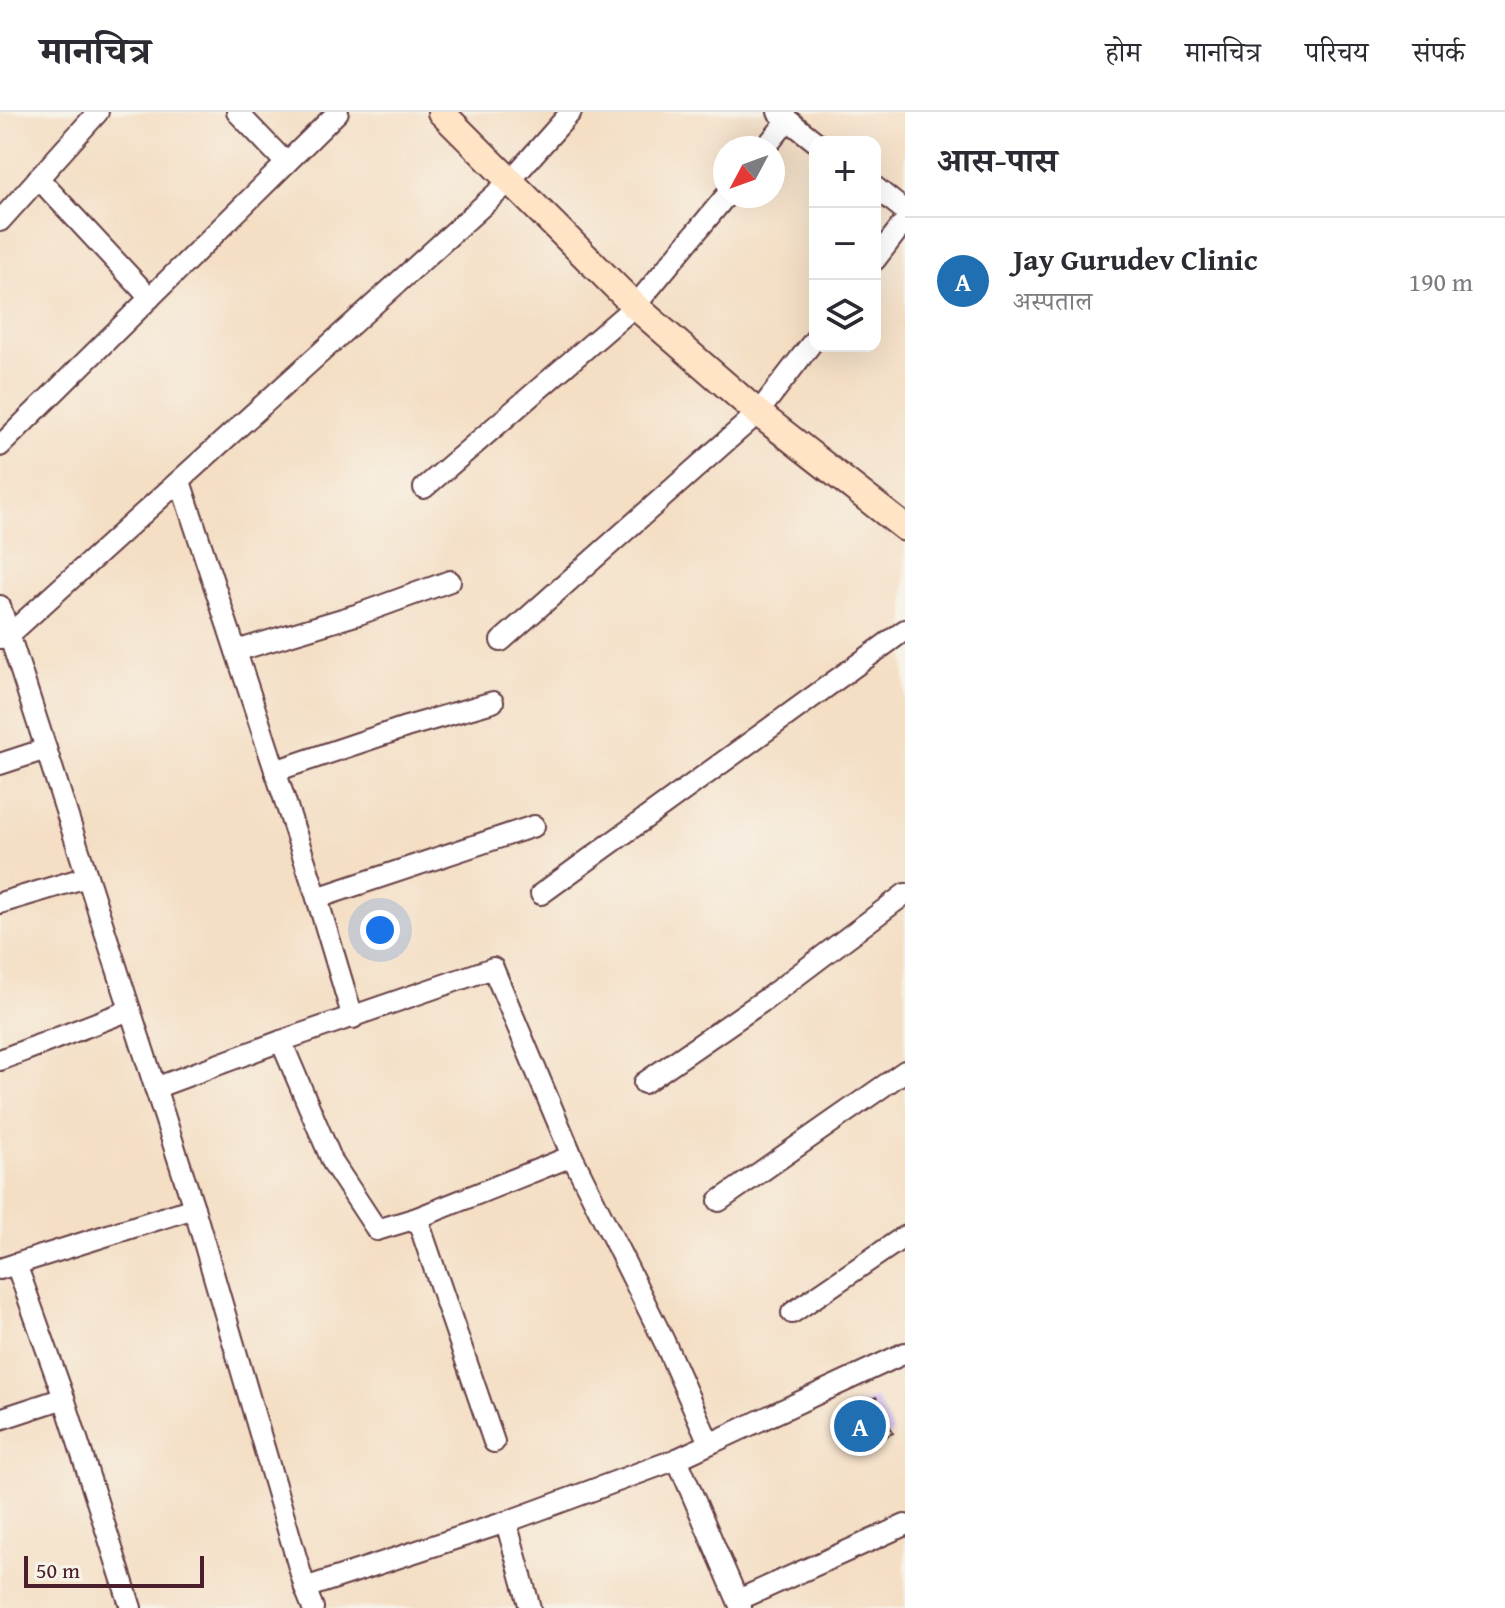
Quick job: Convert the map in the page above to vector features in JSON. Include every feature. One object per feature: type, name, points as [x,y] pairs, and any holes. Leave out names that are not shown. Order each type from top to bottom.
[{"type":"street","points":[[3,211],[38,178],[98,112]]},
{"type":"street","points":[[237,112],[286,163]]},
{"type":"street","points":[[0,446],[338,112]]},
{"type":"street","points":[[441,112],[635,306],[758,413],[904,524]]},
{"type":"street","points":[[5,636],[510,181],[571,112]]},
{"type":"street","points":[[772,136],[783,116],[809,136]]},
{"type":"street","points":[[38,178],[150,298]]},
{"type":"street","points":[[881,192],[905,211]]},
{"type":"street","points":[[424,488],[635,306],[716,208]]},
{"type":"street","points":[[881,252],[905,221]]},
{"type":"street","points":[[501,641],[758,413],[809,347]]},
{"type":"street","points":[[180,481],[317,898],[353,1018]]},
{"type":"street","points":[[236,651],[359,614],[450,581]]},
{"type":"street","points":[[0,606],[5,636],[46,749],[194,1208],[313,1608]]},
{"type":"street","points":[[541,894],[905,630]]},
{"type":"street","points":[[275,771],[406,727],[493,702]]},
{"type":"street","points":[[0,764],[46,749]]},
{"type":"street","points":[[317,898],[534,826]]},
{"type":"street","points":[[0,903],[87,877]]},
{"type":"street","points":[[644,1083],[766,999],[905,894]]},
{"type":"street","points":[[155,1088],[493,968],[572,1156],[664,1341],[709,1443]]},
{"type":"street","points":[[0,1060],[130,1010]]},
{"type":"street","points":[[281,1041],[333,1163],[377,1230],[417,1218],[572,1156]]},
{"type":"street","points":[[719,1201],[905,1071]]},
{"type":"street","points":[[131,1608],[64,1398],[8,1266],[194,1208]]},
{"type":"street","points":[[417,1218],[494,1442]]},
{"type":"street","points":[[792,1313],[905,1236]]},
{"type":"street","points":[[305,1588],[506,1522],[677,1459],[905,1353]]},
{"type":"street","points":[[0,1419],[64,1398]]},
{"type":"street","points":[[677,1459],[739,1604],[905,1525]]},
{"type":"street","points":[[506,1522],[530,1608]]},
{"type":"building","points":[[876,1397],[893,1433],[852,1453],[835,1416]]},
{"type":"place","name":"Jay Gurudev Clinic","points":[[860,1426]]}]
